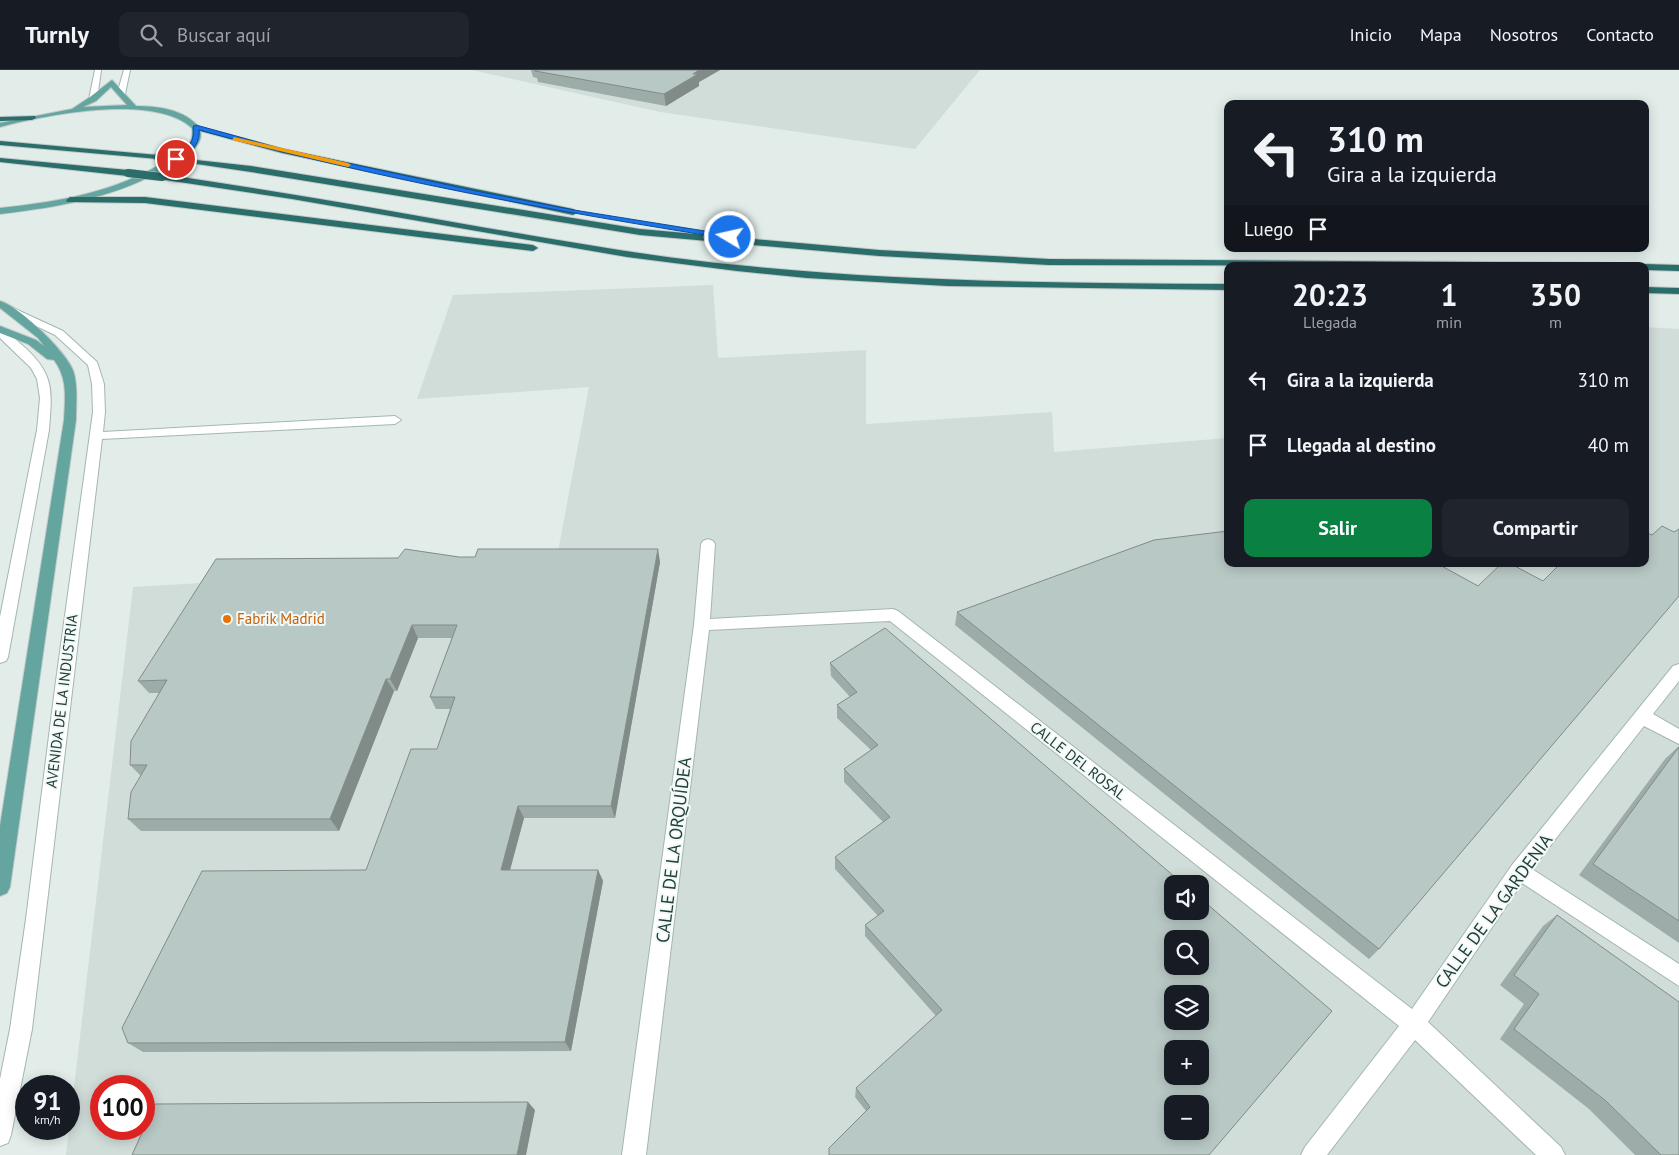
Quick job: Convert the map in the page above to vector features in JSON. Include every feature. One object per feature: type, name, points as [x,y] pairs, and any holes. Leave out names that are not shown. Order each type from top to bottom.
[{"type":"highway","points":[[0,119],[32,118]]},
{"type":"highway","points":[[196,127],[282,151],[476,193],[574,212],[746,239],[762,244]]},
{"type":"highway","points":[[0,143],[158,157],[251,168],[640,232],[762,244],[888,254],[1049,262],[1224,263]]},
{"type":"highway","points":[[0,160],[162,177],[288,196],[667,260]]},
{"type":"highway","points":[[70,200],[146,200],[612,258],[667,260],[869,280],[980,284],[1224,287]]},
{"type":"highway","points":[[1649,267],[1679,268]]},
{"type":"highway","points":[[1649,290],[1679,291]]},
{"type":"main road","points":[[69,111],[93,99],[112,79],[121,94],[134,108]]},
{"type":"main road","points":[[0,126],[69,111],[154,109],[184,117],[196,127],[197,138],[190,149],[162,169],[113,189],[70,200],[21,209],[0,210]]},
{"type":"main road","points":[[0,217],[21,209]]},
{"type":"main road","points":[[5,307],[42,336],[68,371]]},
{"type":"main road","points":[[0,331],[32,342],[68,371]]},
{"type":"main road","name":"AVENIDA DE LA INDUSTRIA","points":[[0,887],[70,420],[71,391],[68,371]]},
{"type":"street","points":[[93,99],[98,70]]},
{"type":"street","points":[[121,94],[126,70]]},
{"type":"street","name":"AVENIDA DE LA INDUSTRIA","points":[[0,1135],[21,1029],[99,412],[98,384],[93,364],[59,333],[5,307]]},
{"type":"street","points":[[0,331],[22,350],[43,378],[46,400],[43,430],[0,657]]},
{"type":"street","points":[[96,436],[395,420]]},
{"type":"street","name":"CALLE DE LA ORQUÍDEA","points":[[634,1155],[702,625],[708,544]]},
{"type":"street","name":"CALLE DEL ROSAL","points":[[702,625],[893,615],[1414,1024],[1553,1155]]},
{"type":"street","name":"CALLE DE LA GARDENIA","points":[[1312,1155],[1414,1024],[1519,871],[1679,670]]},
{"type":"street","points":[[1642,716],[1679,737]]},
{"type":"street","points":[[1519,871],[1679,976]]},
{"type":"shaded area","points":[[472,70],[980,70],[915,149],[660,112]]},
{"type":"shaded area","points":[[713,285],[718,358],[866,350],[866,424],[1052,412],[1054,452],[1224,438],[1224,567],[1649,567],[1649,327],[1679,329],[1679,1155],[66,1155],[68,1140],[80,1140],[80,1075],[75,1075],[133,587],[556,562],[589,387],[417,399],[453,295]]},
{"type":"building","points":[[699,70],[693,74],[698,74],[664,94],[535,71]]},
{"type":"building","points":[[1662,526],[1674,532],[1679,529],[1679,596],[1379,949],[957,612],[1154,540],[1224,531],[1224,567],[1443,567],[1478,586],[1498,567],[1517,567],[1543,581],[1557,567],[1649,567],[1649,534],[1652,535]]},
{"type":"building","points":[[405,549],[459,557],[475,557],[478,549],[658,549],[611,806],[518,806],[501,870],[598,870],[565,1042],[128,1043],[122,1028],[202,871],[366,870],[411,749],[437,749],[455,697],[430,697],[457,625],[412,625],[390,679],[386,679],[330,819],[128,819],[131,792],[147,765],[130,765],[131,741],[167,680],[138,681],[216,559],[398,558]]},
{"type":"building","points":[[885,628],[1173,875],[1164,875],[1164,920],[1209,920],[1209,906],[1332,1011],[1209,1155],[829,1155],[829,1148],[870,1107],[856,1088],[942,1010],[865,925],[884,911],[835,857],[890,817],[844,769],[878,745],[837,705],[857,692],[830,663]]},
{"type":"building","points":[[1679,747],[1679,921],[1593,864]]},
{"type":"building","points":[[1557,915],[1679,1002],[1679,1155],[1661,1155],[1606,1101],[1514,1029],[1539,994],[1514,975]]},
{"type":"building","points":[[528,1102],[517,1155],[132,1155],[139,1140],[155,1140],[155,1104]]},
{"type":"slow traffic","points":[[234,138],[282,151],[348,165]]},
{"type":"place","name":"Fabrik Madrid","points":[[227,619]]},
{"type":"route","points":[[176,159],[190,149],[197,138],[196,127],[282,151],[476,193],[574,212],[730,237]]}]
